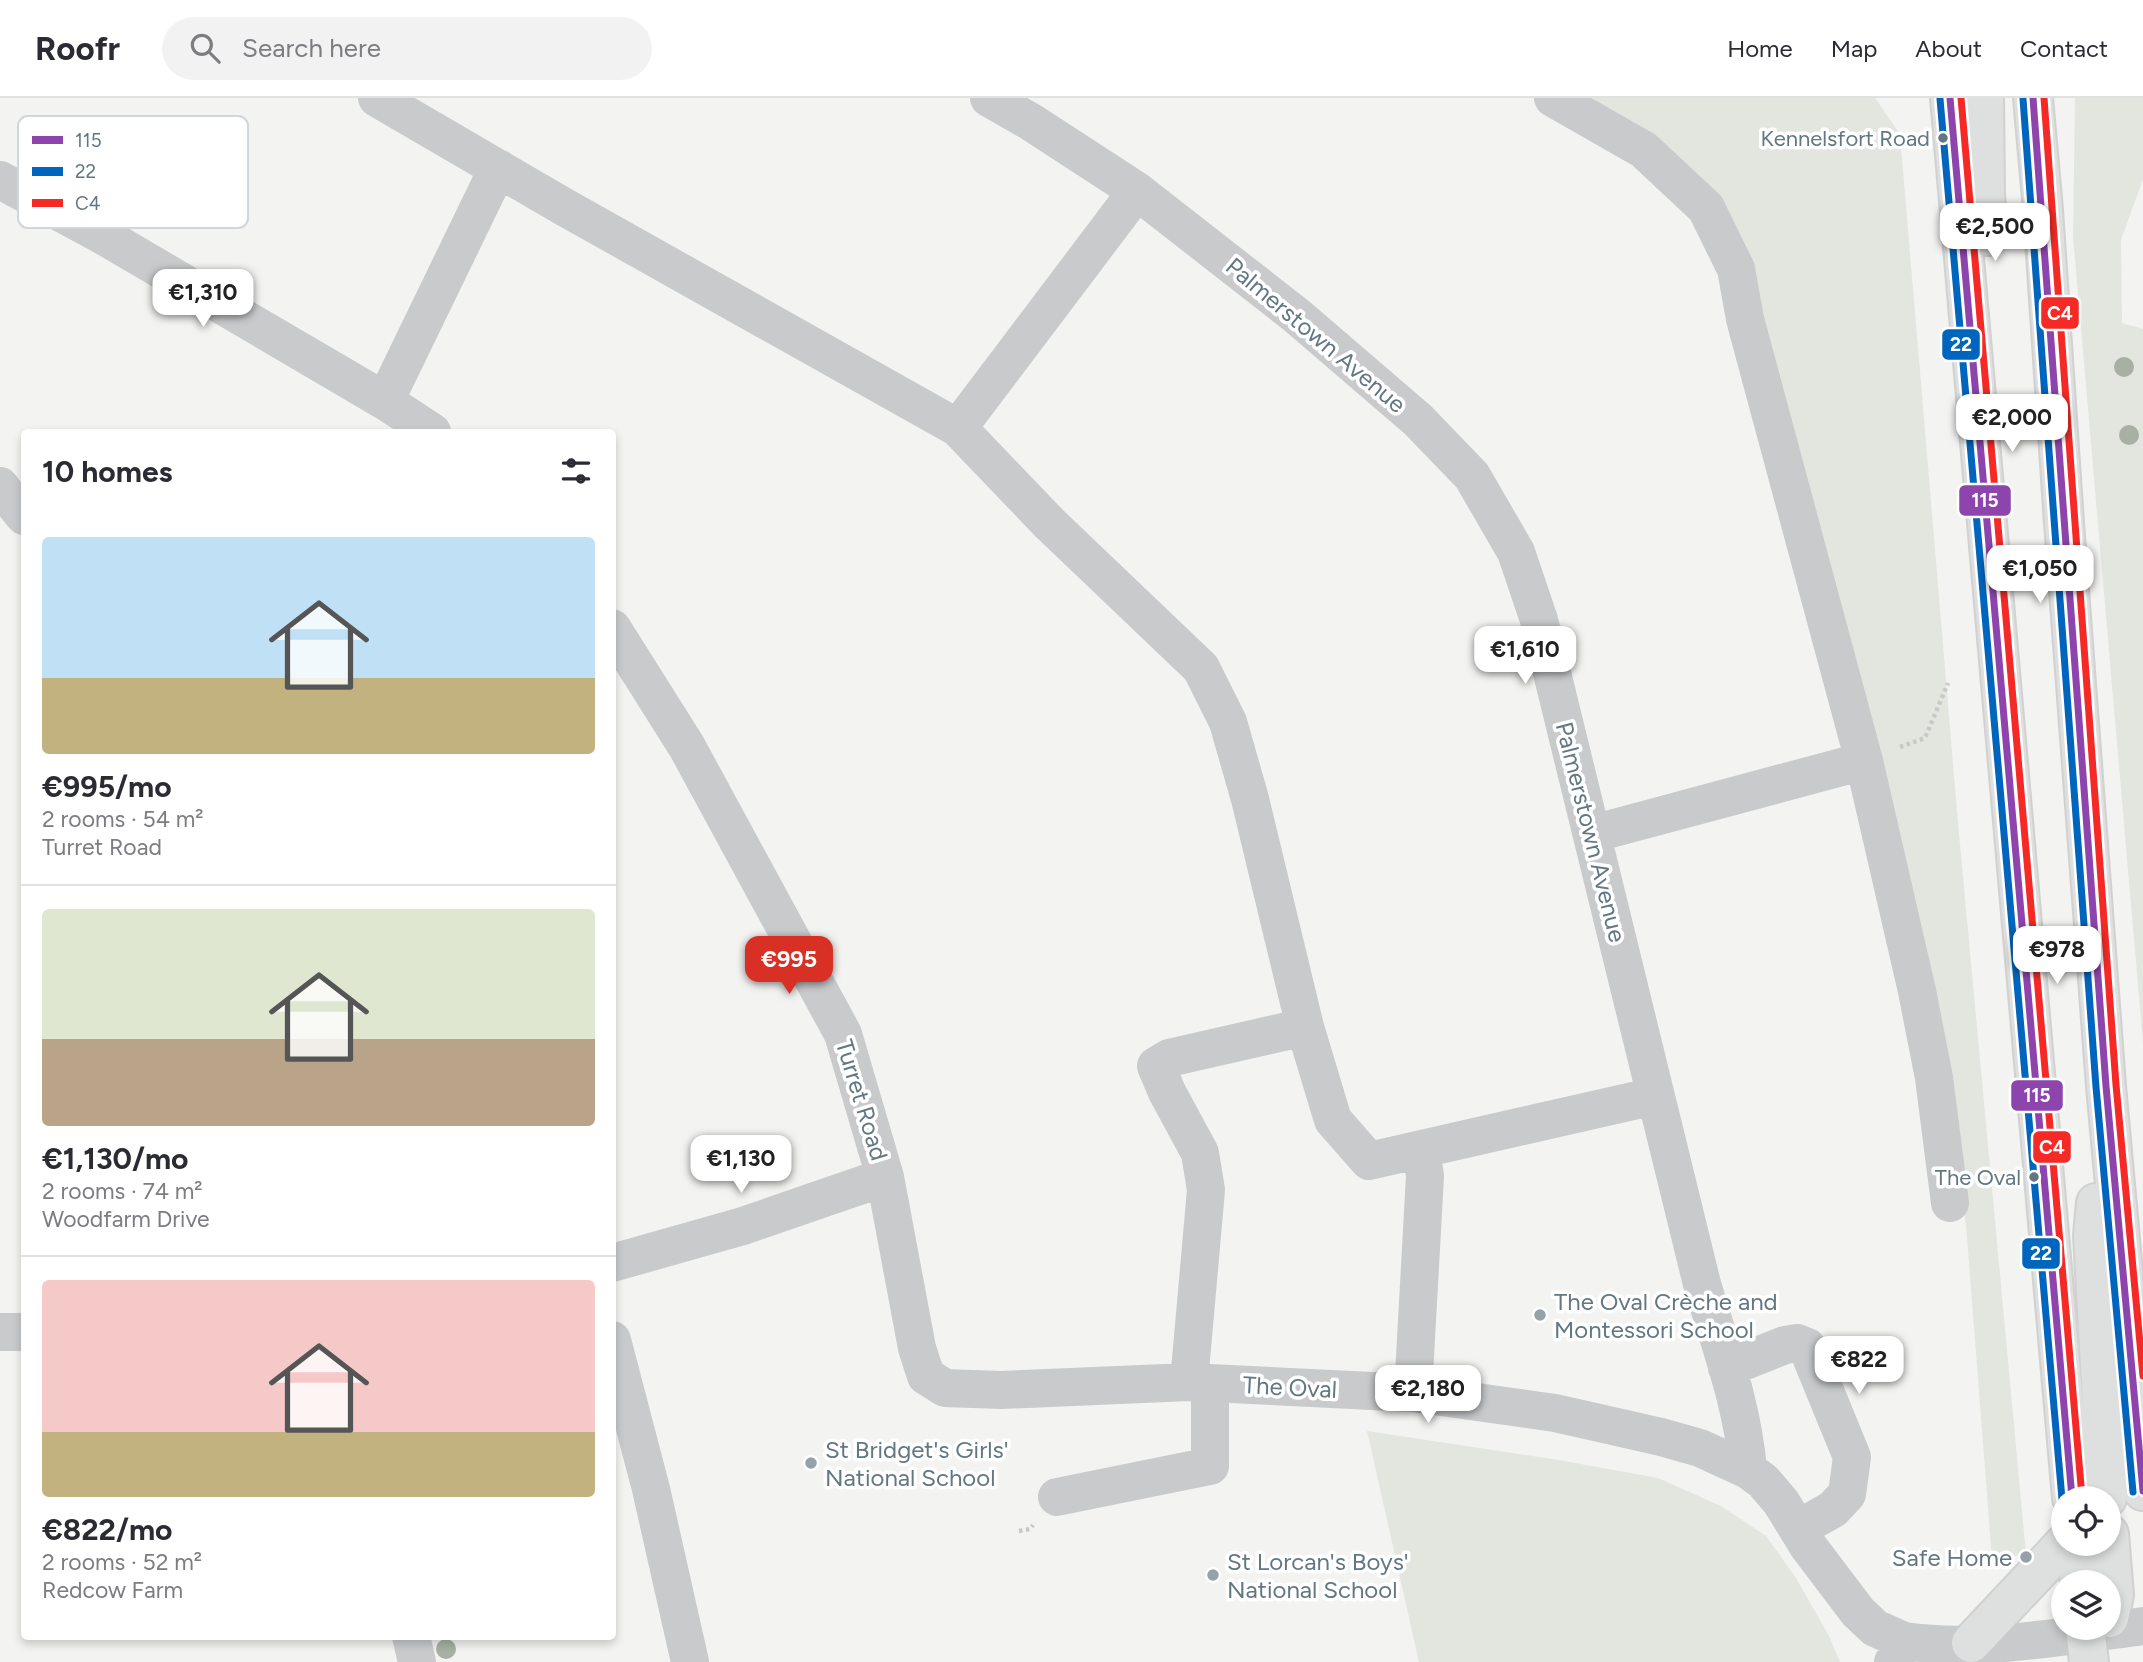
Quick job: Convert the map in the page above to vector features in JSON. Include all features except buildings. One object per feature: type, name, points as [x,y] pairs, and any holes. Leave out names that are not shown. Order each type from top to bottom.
[{"type":"main road","points":[[1950,98],[2071,1486]]},
{"type":"main road","points":[[1980,433],[1995,317],[1985,195],[1984,98]]},
{"type":"main road","points":[[2033,98],[2106,1086],[2143,1491]]},
{"type":"main road","points":[[2106,1086],[2094,1236],[2106,1486]]},
{"type":"main road","points":[[1971,1643],[2053,1556]]},
{"type":"street","points":[[377,98],[958,428],[1040,514],[1201,668],[1228,722],[1250,799],[1305,1027],[1333,1120],[1369,1161],[1655,1096]]},
{"type":"street","name":"Palmerstown Avenue","points":[[989,98],[1038,110],[1297,316],[1418,420],[1472,477],[1516,552],[1539,620],[1702,1284],[1745,1439],[1748,1470]]},
{"type":"street","points":[[1553,98],[1644,150],[1688,191],[1706,208],[1736,269],[1745,319],[1864,761],[1917,992],[1934,1078],[1950,1203]]},
{"type":"street","points":[[385,401],[498,168]]},
{"type":"street","points":[[0,180],[18,190]]},
{"type":"street","points":[[958,428],[1137,191]]},
{"type":"street","points":[[89,228],[385,401],[427,429]]},
{"type":"street","points":[[0,486],[21,512]]},
{"type":"street","name":"Turret Road","points":[[616,634],[687,747],[843,1034],[885,1177],[917,1348],[926,1376]]},
{"type":"street","points":[[1592,834],[1864,761]]},
{"type":"street","points":[[1057,1497],[1210,1466],[1200,1383],[1206,1190],[1200,1153],[1156,1066],[1168,1058],[1305,1027]]},
{"type":"street","points":[[1413,1393],[1425,1176],[1422,1149]]},
{"type":"street","points":[[616,1263],[743,1226],[885,1177]]},
{"type":"street","points":[[0,1332],[21,1332]]},
{"type":"street","points":[[1727,1368],[1785,1345],[1797,1343],[1807,1347],[1852,1457],[1847,1494],[1833,1509],[1798,1529]]},
{"type":"street","points":[[616,1355],[651,1489],[690,1662]]},
{"type":"street","name":"The Oval","points":[[926,1376],[945,1388],[1002,1390],[1200,1383],[1413,1393],[1555,1413],[1619,1427],[1700,1448],[1748,1470],[1763,1481],[1781,1502],[1858,1612],[1899,1651],[1928,1644],[2051,1637]]},
{"type":"street","name":"The Oval","points":[[2121,1630],[2143,1626]]},
{"type":"street","points":[[412,1640],[418,1662]]},
{"type":"path","points":[[1864,761],[1925,738],[1948,683]]},
{"type":"path","points":[[1019,1531],[1030,1529]]},
{"type":"shaded area","points":[[1569,98],[1875,98],[1900,134],[1958,823],[2026,1554],[1992,1559],[1966,1225],[1949,1088],[1753,275]]},
{"type":"shaded area","points":[[2075,98],[2143,98],[2143,179],[2121,240],[2122,323],[2143,329],[2143,1043],[2073,236]]},
{"type":"shaded area","points":[[1367,1431],[1658,1478],[1721,1506],[1766,1536],[1796,1578],[1829,1636],[1840,1662],[1419,1662]]},
{"type":"transit line","name":"115","points":[[1950,98],[2071,1486]]},
{"type":"transit line","name":"C4","points":[[1961,98],[2081,1486]]},
{"type":"transit line","name":"115","points":[[2033,98],[2106,1086],[2143,1491]]},
{"type":"transit line","name":"C4","points":[[2044,98],[2116,1085],[2143,1376]]},
{"type":"transit line","name":"22","points":[[1940,99],[2061,1486]]},
{"type":"transit line","name":"22","points":[[2023,99],[2096,1087],[2133,1492]]},
{"type":"place","name":"Kennelsfort Road","points":[[1943,138]]},
{"type":"place","name":"The Oval","points":[[2034,1177]]},
{"type":"place","name":"The Oval Crèche and Montessori School","points":[[1540,1315]]},
{"type":"place","name":"St Bridget's Girls' National School","points":[[811,1463]]},
{"type":"place","name":"Safe Home","points":[[2026,1557]]},
{"type":"place","name":"St Lorcan's Boys' National School","points":[[1213,1575]]}]
